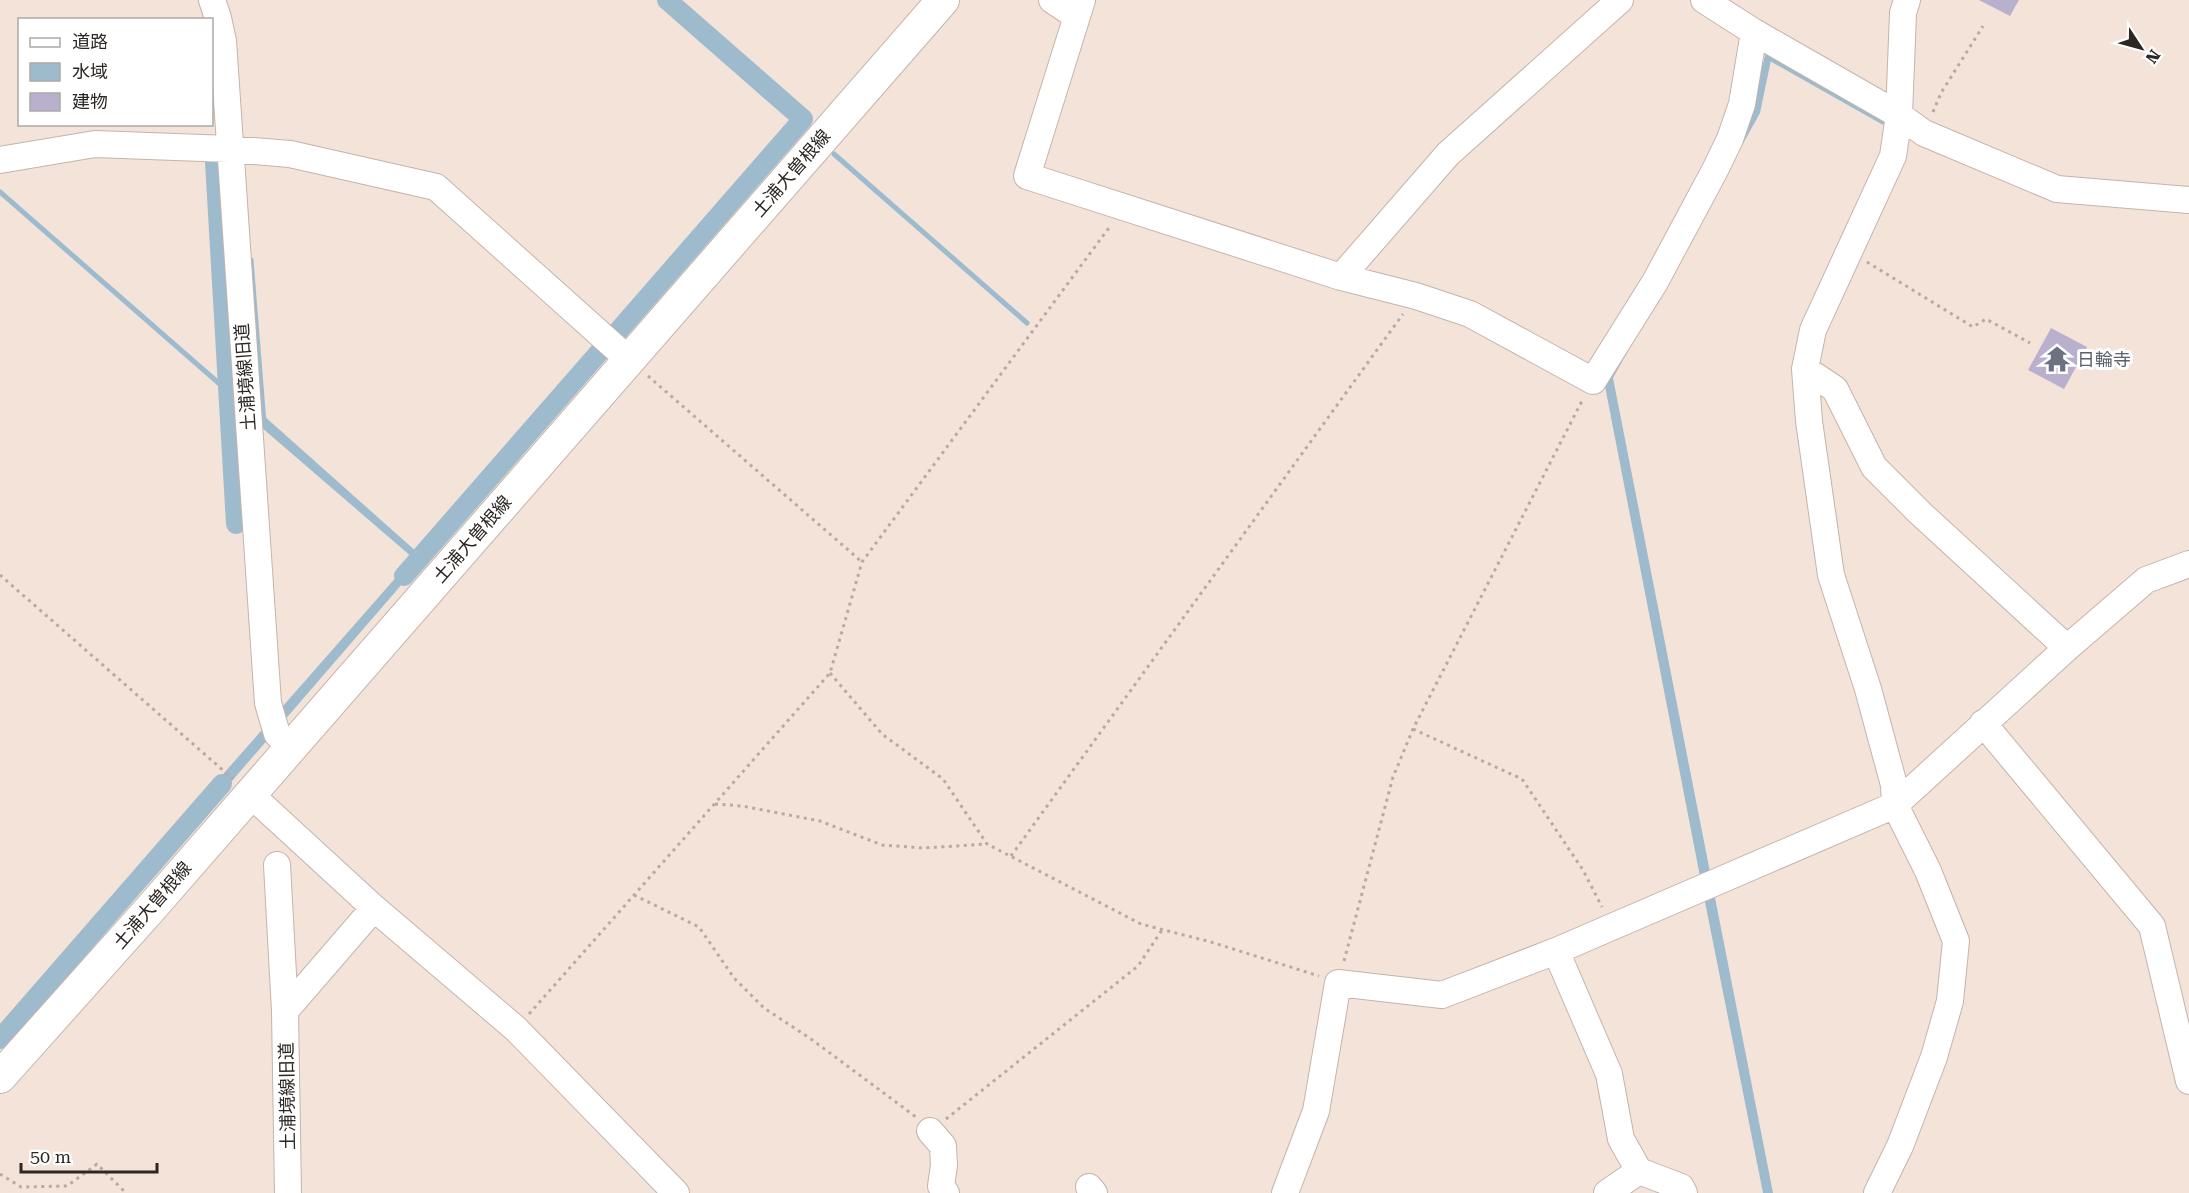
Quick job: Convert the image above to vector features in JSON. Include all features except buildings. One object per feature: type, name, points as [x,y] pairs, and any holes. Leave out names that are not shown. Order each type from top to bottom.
[{"type":"main road","name":"土浦大曽根線","points":[[0,1077],[943,0]]},
{"type":"street","name":"土浦境線旧道","points":[[214,0],[223,41],[268,703],[277,734],[290,748]]},
{"type":"street","points":[[1052,0],[1079,8],[1027,176],[1341,277],[1416,296],[1470,314],[1593,381],[1655,282],[1730,139],[1742,104],[1754,32]]},
{"type":"street","points":[[1341,277],[1448,154],[1620,0]]},
{"type":"street","points":[[1704,0],[1754,32],[1899,115],[1924,134],[2057,189],[2189,200]]},
{"type":"street","points":[[1877,1193],[1900,1146],[1934,1057],[1950,1001],[1956,941],[1928,871],[1895,805],[1894,785],[1868,689],[1831,575],[1809,421],[1805,369],[1813,330],[1893,156],[1899,115],[1903,13],[1906,0]]},
{"type":"street","points":[[0,160],[95,144],[229,149],[290,154],[436,187],[628,359]]},
{"type":"street","points":[[1805,369],[1835,389],[1874,466],[1920,513],[2067,648]]},
{"type":"street","points":[[1285,1193],[1316,1111],[1338,983],[1442,995],[1556,951],[1895,805],[1983,723],[2146,580],[2189,564]]},
{"type":"street","points":[[1983,723],[2152,926],[2189,1081]]},
{"type":"street","points":[[250,794],[374,908],[516,1029],[676,1193]]},
{"type":"street","name":"土浦境線旧道","points":[[277,865],[289,1006],[288,1193]]},
{"type":"street","points":[[289,1006],[374,908]]},
{"type":"street","points":[[1556,951],[1609,1074],[1621,1140],[1639,1171],[1681,1187],[1684,1193]]},
{"type":"street","points":[[930,1131],[943,1146],[941,1186],[946,1193]]},
{"type":"street","points":[[1607,1193],[1639,1171]]},
{"type":"path","points":[[1924,134],[1941,93],[1983,26]]},
{"type":"path","points":[[516,1029],[830,673],[862,562],[1124,207]]},
{"type":"path","points":[[1849,251],[1973,327],[1986,319],[2030,343]]},
{"type":"path","points":[[1011,856],[1416,296]]},
{"type":"path","points":[[628,359],[862,562]]},
{"type":"path","points":[[830,673],[882,734],[943,779],[987,844],[1141,924],[1211,942],[1338,983],[1393,777],[1413,729],[1593,381]]},
{"type":"path","points":[[0,575],[250,794]]},
{"type":"path","points":[[1413,729],[1522,779],[1583,870],[1613,927]]},
{"type":"path","points":[[715,804],[742,806],[820,821],[882,845],[923,849],[987,844]]},
{"type":"path","points":[[634,896],[699,927],[734,978],[764,1008],[820,1046],[918,1119],[930,1131],[1138,966],[1162,930]]},
{"type":"path","points":[[0,1174],[21,1187],[67,1186],[97,1164],[126,1193]]},
{"type":"water","points":[[1766,52],[1771,60],[1760,113],[1613,378],[1773,1193],[1763,1193],[1603,376],[1751,109]]},
{"type":"water","points":[[226,386],[237,392],[418,553],[422,561],[225,789],[217,781],[413,558],[261,427],[235,400],[225,395]]},
{"type":"waterway","points":[[613,337],[803,119],[667,0]]},
{"type":"waterway","points":[[1767,63],[1768,57],[1883,122]]},
{"type":"waterway","points":[[834,154],[1027,323]]},
{"type":"waterway","points":[[215,162],[236,524]]},
{"type":"waterway","points":[[0,192],[230,393]]},
{"type":"waterway","points":[[251,260],[264,423]]},
{"type":"waterway","points":[[404,576],[602,349]]},
{"type":"waterway","points":[[0,1039],[222,784]]},
{"type":"place","name":"日輪寺","points":[[2057,359]]}]
